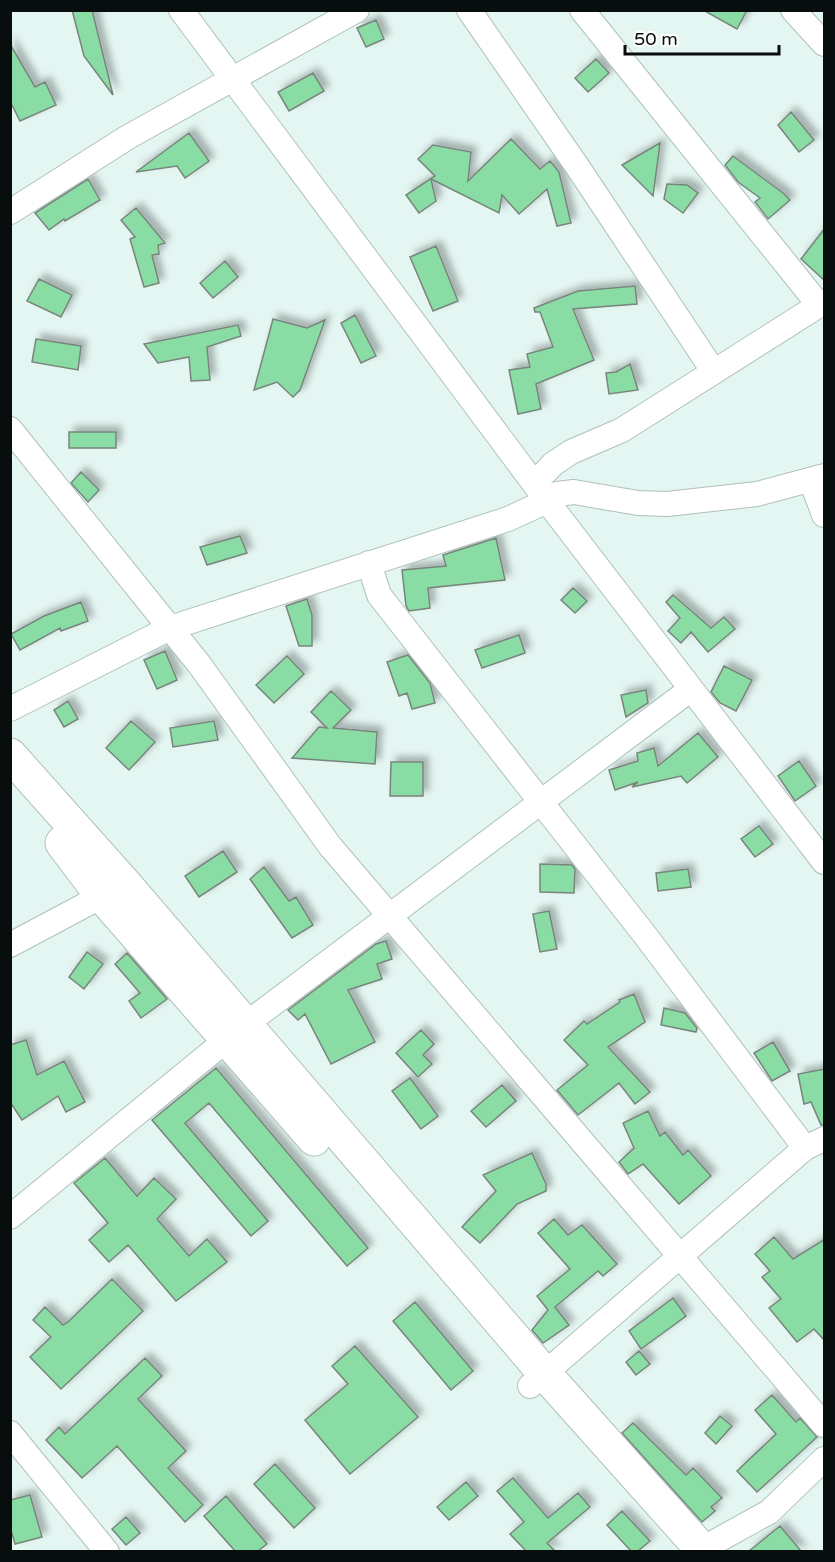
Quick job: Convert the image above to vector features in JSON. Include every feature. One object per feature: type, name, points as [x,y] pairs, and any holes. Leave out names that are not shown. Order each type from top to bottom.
[{"type":"street","points":[[181,10],[430,346],[825,862]]},
{"type":"street","points":[[10,212],[128,137],[357,10]]},
{"type":"street","points":[[469,10],[577,166],[714,372]]},
{"type":"street","points":[[10,709],[170,628],[508,519],[541,492],[553,464],[571,452],[622,430],[822,304],[582,10]]},
{"type":"street","points":[[793,10],[825,44]]},
{"type":"street","points":[[10,429],[200,664],[330,846],[825,1425]]},
{"type":"street","points":[[541,492],[557,494],[574,492],[638,503],[688,503],[757,494],[818,478],[825,515]]},
{"type":"street","points":[[369,563],[379,595],[815,1143],[538,1380]]},
{"type":"street","points":[[10,1216],[237,1032],[691,689]]},
{"type":"street","points":[[10,755],[237,1032],[538,1380],[694,1551],[769,1512],[825,1459]]},
{"type":"street","points":[[10,774],[102,896],[237,1032]]},
{"type":"street","points":[[10,945],[102,896]]},
{"type":"street","points":[[10,1433],[107,1551]]},
{"type":"building","points":[[72,10],[92,10],[113,95],[84,56]]},
{"type":"building","points":[[703,10],[747,10],[737,29]]},
{"type":"building","points":[[376,20],[384,39],[366,47],[357,28]]},
{"type":"building","points":[[10,44],[35,87],[45,82],[56,105],[20,121],[10,101]]},
{"type":"building","points":[[596,59],[609,73],[588,92],[575,78]]},
{"type":"building","points":[[313,73],[324,91],[289,111],[278,92]]},
{"type":"building","points":[[791,112],[814,140],[799,152],[778,125]]},
{"type":"building","points":[[189,133],[209,161],[185,178],[177,166],[136,172]]},
{"type":"building","points":[[511,139],[540,169],[550,161],[559,172],[571,223],[557,226],[547,189],[519,214],[502,195],[499,213],[431,179],[436,201],[419,213],[406,195],[435,176],[418,159],[433,145],[471,152],[468,181]]},
{"type":"building","points":[[660,143],[653,196],[622,165]]},
{"type":"building","points":[[733,156],[790,200],[768,219],[755,202],[760,198],[738,182],[725,165]]},
{"type":"building","points":[[88,179],[100,200],[65,221],[64,219],[49,230],[35,213]]},
{"type":"building","points":[[667,184],[687,185],[698,193],[683,213],[664,199]]},
{"type":"building","points":[[136,208],[165,243],[158,245],[159,254],[152,255],[159,283],[144,287],[130,239],[135,237],[121,220]]},
{"type":"building","points":[[825,228],[825,281],[801,259]]},
{"type":"building","points":[[436,246],[458,301],[433,311],[410,257]]},
{"type":"building","points":[[225,261],[238,277],[213,298],[200,283]]},
{"type":"building","points":[[39,279],[72,295],[61,317],[27,301]]},
{"type":"building","points":[[635,286],[637,304],[573,309],[594,360],[536,384],[541,409],[518,414],[509,370],[530,367],[527,354],[553,347],[540,312],[535,312],[534,308],[578,291]]},
{"type":"building","points":[[355,315],[376,356],[361,363],[341,323]]},
{"type":"building","points":[[273,319],[307,328],[325,320],[300,390],[293,397],[277,382],[254,390]]},
{"type":"building","points":[[238,325],[241,336],[207,347],[210,380],[191,381],[189,357],[158,363],[144,344]]},
{"type":"building","points":[[36,339],[81,346],[78,370],[32,362]]},
{"type":"building","points":[[630,364],[638,390],[609,394],[606,373],[616,372]]},
{"type":"building","points":[[69,432],[116,432],[116,448],[69,448]]},
{"type":"building","points":[[81,472],[99,490],[88,502],[71,483]]},
{"type":"building","points":[[240,536],[247,553],[207,565],[200,547]]},
{"type":"building","points":[[496,538],[505,580],[428,588],[430,608],[409,611],[406,606],[402,570],[446,566],[443,555]]},
{"type":"building","points":[[573,588],[587,601],[575,613],[561,600]]},
{"type":"building","points":[[673,595],[711,628],[724,617],[735,629],[708,652],[691,632],[681,643],[668,631],[680,618],[666,602]]},
{"type":"building","points":[[307,599],[312,615],[312,646],[299,646],[286,606]]},
{"type":"building","points":[[81,602],[88,621],[61,631],[60,628],[20,650],[11,634],[44,616]]},
{"type":"building","points":[[519,635],[525,653],[482,668],[475,650]]},
{"type":"building","points":[[165,651],[177,680],[157,689],[144,660]]},
{"type":"building","points":[[408,655],[430,683],[435,703],[412,709],[407,693],[399,696],[387,662]]},
{"type":"building","points":[[287,656],[304,674],[274,703],[256,685]]},
{"type":"building","points":[[724,666],[752,680],[736,711],[720,703],[711,692]]},
{"type":"building","points":[[646,690],[648,703],[626,717],[621,695]]},
{"type":"building","points":[[331,691],[351,710],[333,728],[377,732],[375,764],[292,758],[319,727],[327,728],[311,712]]},
{"type":"building","points":[[68,701],[78,719],[64,727],[54,710]]},
{"type":"building","points":[[131,721],[155,742],[129,770],[106,748]]},
{"type":"building","points":[[214,721],[218,740],[173,747],[170,728]]},
{"type":"building","points":[[698,733],[718,757],[687,783],[681,776],[632,787],[638,782],[615,790],[609,770],[638,761],[637,753],[654,748],[658,766]]},
{"type":"building","points":[[799,761],[816,786],[795,801],[778,776]]},
{"type":"building","points":[[391,762],[423,762],[423,796],[390,796]]},
{"type":"building","points":[[759,826],[773,844],[755,857],[741,839]]},
{"type":"building","points":[[223,851],[237,872],[199,897],[185,876]]},
{"type":"building","points":[[540,864],[572,865],[575,869],[574,893],[540,892]]},
{"type":"building","points":[[264,867],[289,901],[296,897],[313,925],[292,938],[250,879]]},
{"type":"building","points":[[688,869],[691,887],[658,891],[656,873]]},
{"type":"building","points":[[549,911],[557,949],[540,952],[533,914]]},
{"type":"building","points":[[386,941],[392,959],[377,964],[382,979],[348,990],[375,1042],[331,1064],[305,1014],[298,1020],[288,1010],[376,944]]},
{"type":"building","points":[[87,952],[103,964],[84,989],[69,977]]},
{"type":"building","points":[[127,953],[167,999],[141,1018],[129,1001],[140,993],[115,964]]},
{"type":"building","points":[[634,994],[645,1022],[608,1047],[650,1092],[635,1104],[619,1083],[578,1115],[557,1090],[588,1065],[564,1040],[584,1021],[587,1024],[620,1002],[619,1000]]},
{"type":"building","points":[[664,1008],[685,1013],[697,1028],[696,1032],[661,1025]]},
{"type":"building","points":[[421,1030],[434,1044],[423,1055],[432,1064],[418,1077],[396,1053]]},
{"type":"building","points":[[26,1040],[37,1075],[64,1061],[85,1102],[66,1112],[58,1096],[22,1120],[10,1102],[10,1045]]},
{"type":"building","points":[[773,1042],[790,1071],[772,1081],[754,1053]]},
{"type":"building","points":[[216,1068],[368,1248],[347,1266],[209,1103],[185,1123],[268,1221],[251,1236],[152,1120]]},
{"type":"building","points":[[825,1069],[825,1125],[821,1125],[811,1102],[804,1104],[798,1074]]},
{"type":"building","points":[[410,1078],[438,1116],[421,1129],[392,1091]]},
{"type":"building","points":[[502,1085],[516,1101],[486,1127],[471,1111]]},
{"type":"building","points":[[648,1111],[660,1136],[665,1132],[683,1155],[688,1150],[711,1176],[679,1204],[643,1164],[628,1174],[619,1162],[634,1148],[623,1123]]},
{"type":"building","points":[[532,1153],[546,1184],[546,1191],[517,1204],[480,1243],[462,1227],[496,1191],[483,1175]]},
{"type":"building","points":[[105,1158],[137,1196],[154,1178],[176,1199],[157,1219],[189,1256],[207,1239],[227,1262],[176,1301],[128,1245],[109,1262],[89,1240],[108,1223],[74,1183]]},
{"type":"building","points":[[554,1219],[568,1235],[582,1225],[617,1264],[603,1276],[598,1271],[555,1307],[569,1325],[543,1343],[532,1330],[548,1310],[537,1296],[570,1269],[538,1233]]},
{"type":"building","points":[[774,1237],[793,1259],[825,1239],[825,1341],[814,1329],[797,1342],[769,1308],[781,1299],[762,1277],[770,1271],[755,1254]]},
{"type":"building","points":[[112,1279],[143,1311],[61,1389],[30,1357],[51,1337],[33,1320],[45,1307],[63,1325]]},
{"type":"building","points":[[673,1298],[686,1316],[641,1349],[629,1331]]},
{"type":"building","points":[[415,1302],[473,1371],[451,1390],[393,1321]]},
{"type":"building","points":[[355,1346],[418,1417],[350,1474],[305,1420],[348,1384],[332,1366]]},
{"type":"building","points":[[639,1351],[650,1364],[636,1375],[626,1362]]},
{"type":"building","points":[[145,1358],[162,1376],[138,1399],[186,1451],[168,1468],[203,1505],[185,1522],[117,1446],[82,1478],[46,1440],[59,1427],[65,1434]]},
{"type":"building","points":[[772,1395],[796,1422],[800,1418],[817,1437],[757,1492],[737,1471],[776,1434],[755,1410]]},
{"type":"building","points":[[720,1416],[732,1426],[716,1444],[705,1433]]},
{"type":"building","points":[[633,1423],[686,1475],[693,1468],[722,1498],[711,1507],[715,1511],[702,1522],[622,1433]]},
{"type":"building","points":[[275,1464],[315,1508],[294,1528],[254,1484]]},
{"type":"building","points":[[513,1478],[548,1518],[578,1493],[590,1507],[547,1543],[555,1551],[526,1551],[510,1534],[524,1522],[497,1491]]},
{"type":"building","points":[[466,1482],[478,1496],[449,1520],[437,1507]]},
{"type":"building","points":[[30,1495],[42,1537],[15,1544],[10,1527],[10,1500]]},
{"type":"building","points":[[226,1496],[267,1544],[258,1551],[235,1551],[204,1516]]},
{"type":"building","points":[[622,1511],[650,1541],[638,1551],[631,1551],[607,1525]]},
{"type":"building","points":[[126,1517],[140,1533],[126,1545],[112,1529]]},
{"type":"building","points":[[780,1526],[801,1551],[749,1551]]}]
